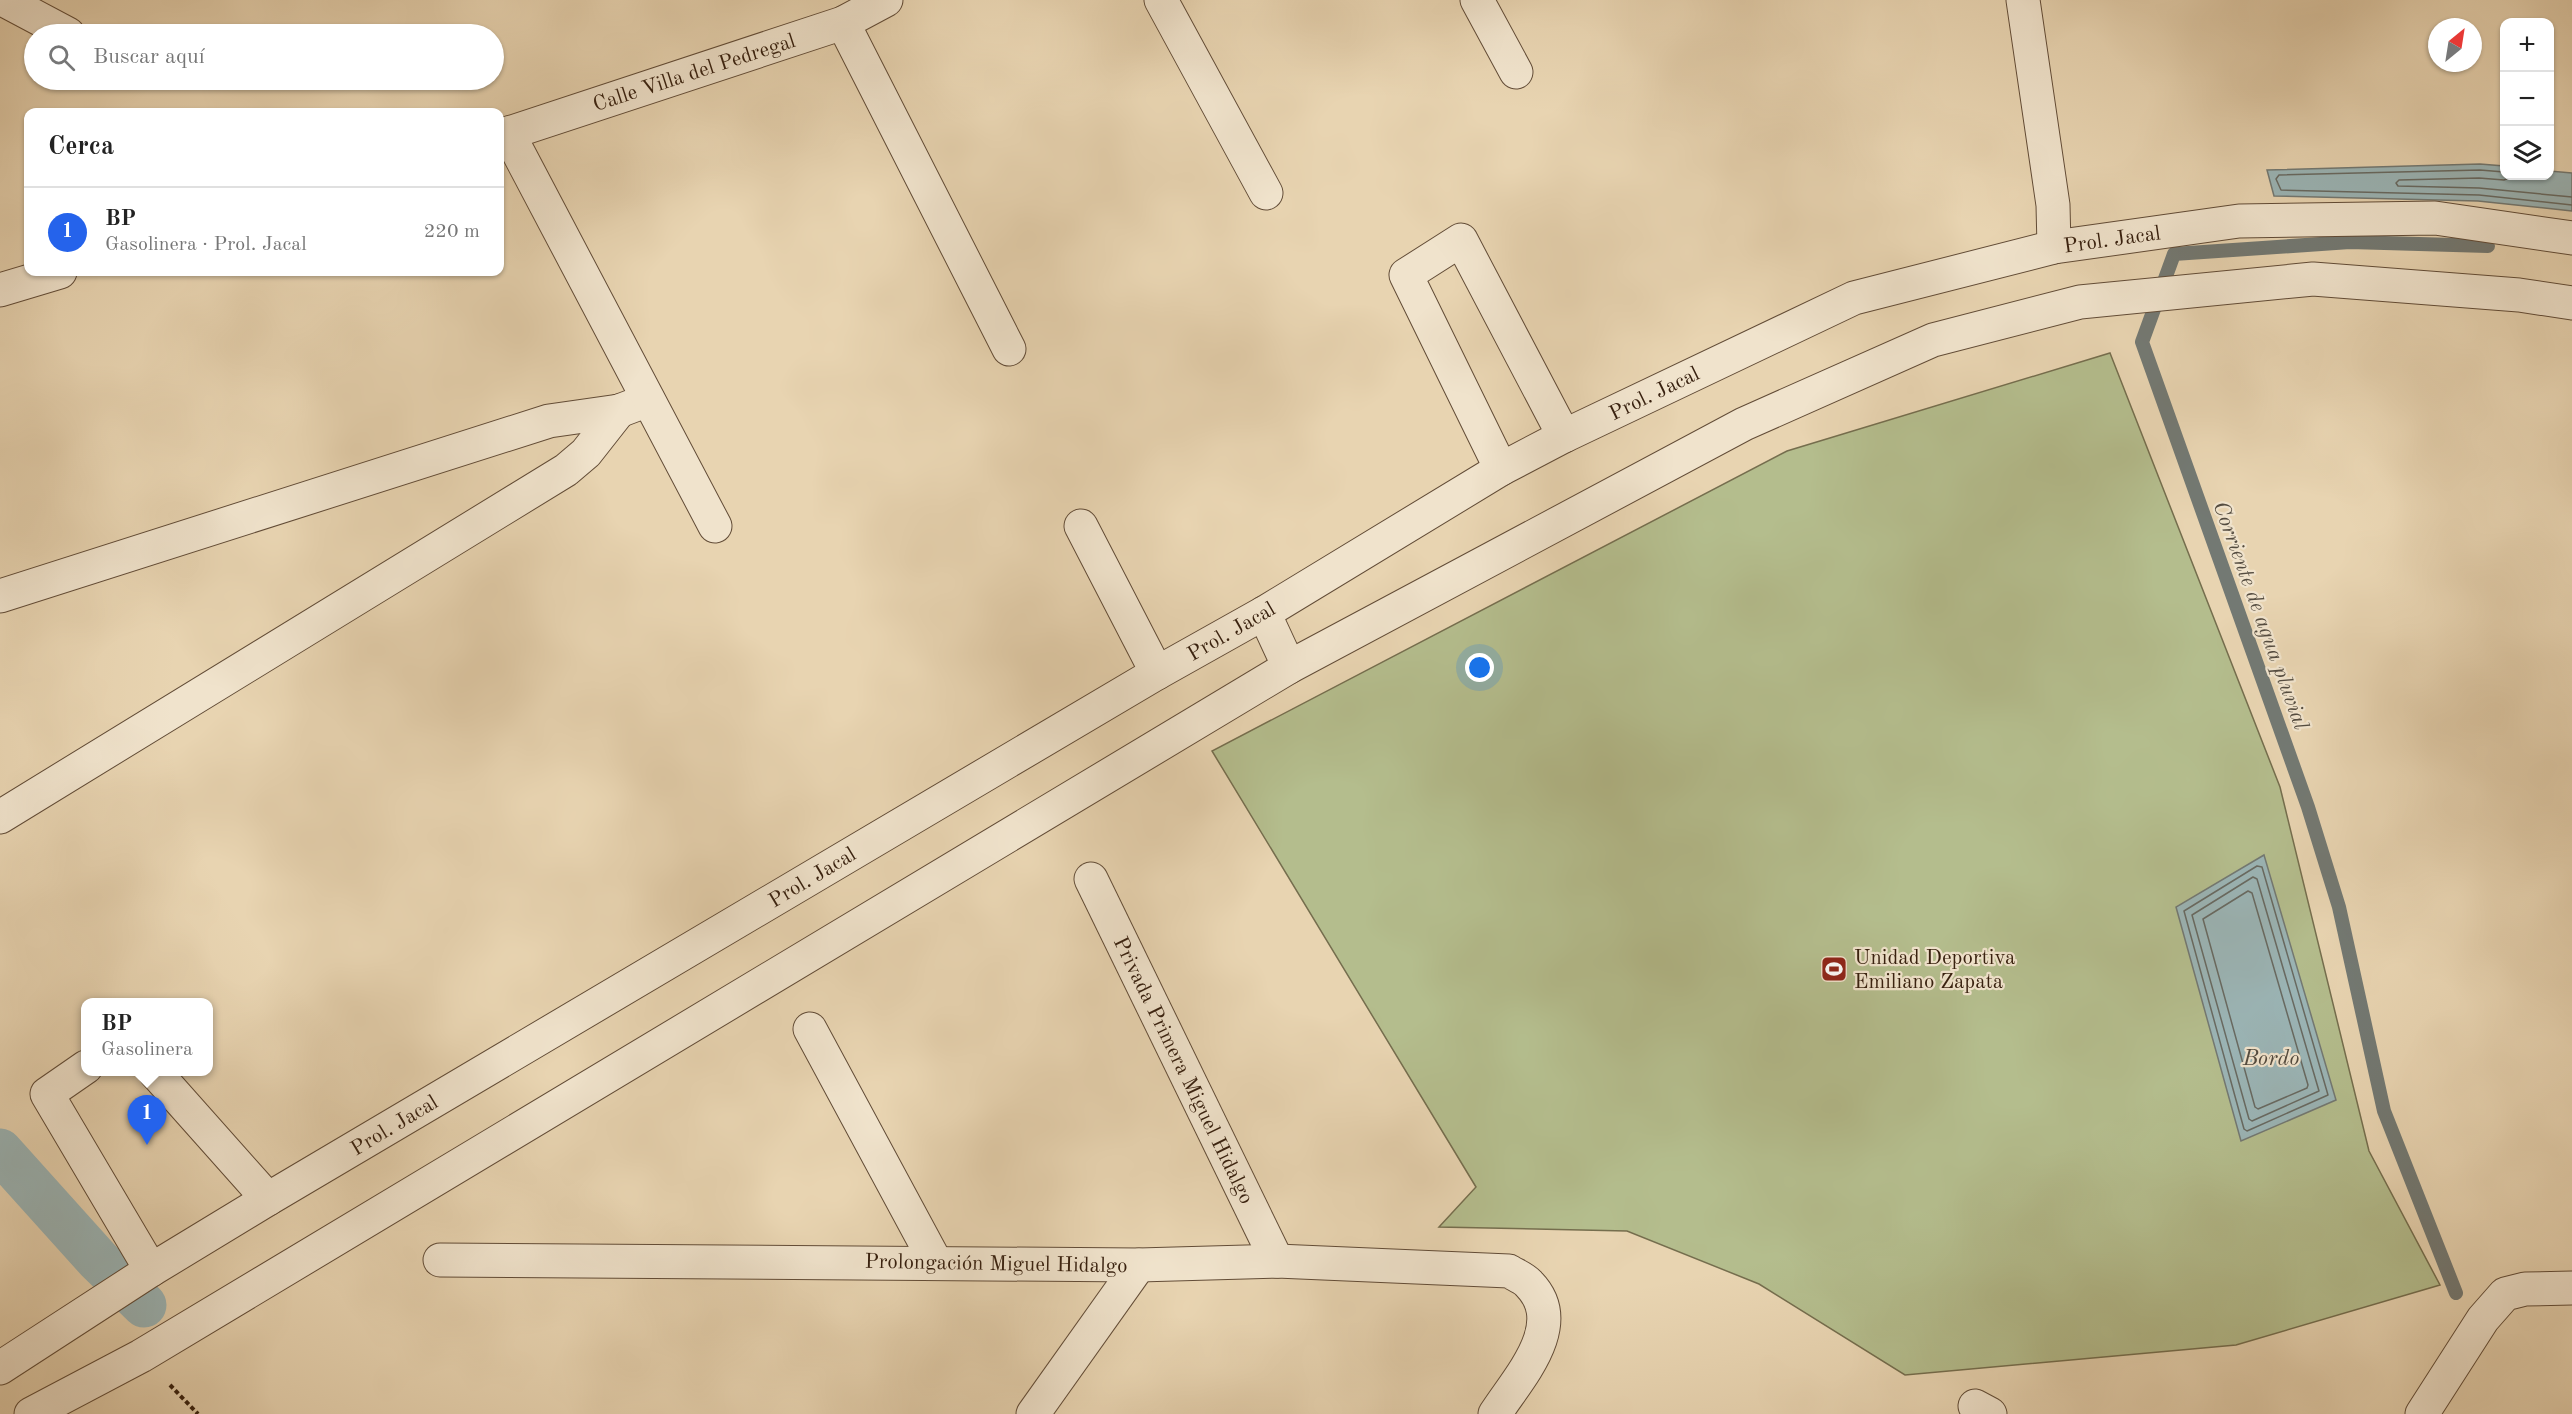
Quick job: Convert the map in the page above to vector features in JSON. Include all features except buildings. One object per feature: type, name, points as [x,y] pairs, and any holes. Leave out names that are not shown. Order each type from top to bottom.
[{"type":"street","points":[[4,0],[49,24]]},
{"type":"street","name":"Calle Villa del Pedregal","points":[[504,134],[843,23],[886,0]]},
{"type":"street","points":[[1161,0],[1266,193]]},
{"type":"street","points":[[1477,0],[1516,72]]},
{"type":"street","points":[[2023,0],[2053,206],[2054,247]]},
{"type":"street","points":[[843,23],[1009,349]]},
{"type":"street","points":[[504,134],[633,406],[715,526]]},
{"type":"street","name":"Prol. Jacal","points":[[0,1368],[151,1270],[268,1199],[1157,673],[1264,613],[1501,469],[1564,436],[1854,298],[2054,247],[2239,221],[2435,218],[2572,238]]},
{"type":"street","points":[[1501,469],[1406,275],[1461,240],[1564,436]]},
{"type":"street","points":[[0,290],[47,276]]},
{"type":"street","points":[[31,1414],[141,1356],[1289,667],[1744,424],[1933,340],[2080,302],[2313,279],[2518,295],[2572,303]]},
{"type":"street","points":[[0,596],[549,421],[633,406]]},
{"type":"street","points":[[0,817],[566,470],[633,406]]},
{"type":"street","points":[[1081,526],[1157,673]]},
{"type":"street","points":[[1264,613],[1289,667]]},
{"type":"street","name":"Privada Primera Miguel Hidalgo","points":[[1091,879],[1277,1261]]},
{"type":"street","points":[[810,1029],[935,1261]]},
{"type":"street","points":[[81,1070],[47,1094],[151,1270]]},
{"type":"street","points":[[159,1076],[268,1199]]},
{"type":"street","name":"Prolongación Miguel Hidalgo","points":[[440,1260],[935,1261],[1139,1264],[1277,1261],[1509,1271],[1528,1283],[1540,1299],[1545,1324],[1538,1349],[1495,1414]]},
{"type":"street","points":[[1033,1414],[1139,1264]]},
{"type":"street","points":[[2422,1414],[2483,1319],[2505,1294],[2525,1289],[2572,1288]]},
{"type":"green space","name":"Unidad Deportiva Emiliano Zapata","points":[[2110,353],[2280,787],[2369,1151],[2440,1285],[2236,1345],[1905,1375],[1759,1284],[1627,1231],[1439,1227],[1476,1187],[1212,751],[1787,451]]},
{"type":"water","points":[[2480,164],[2500,166],[2500,180],[2554,180],[2554,171],[2572,173],[2572,211],[2478,201],[2274,196],[2267,170]]},
{"type":"water","name":"Bordo","points":[[2264,855],[2336,1100],[2241,1141],[2176,907]]},
{"type":"waterway","name":"Corriente de agua pluvial","points":[[2456,1293],[2384,1111],[2339,907],[2308,807],[2142,342],[2174,254],[2350,242],[2488,246]]},
{"type":"waterway","points":[[0,1151],[98,1260],[144,1305]]},
{"type":"place","name":"Unidad Deportiva Emiliano Zapata","points":[[1834,969]]},
{"type":"place","name":"BP","points":[[147,1145]]}]
